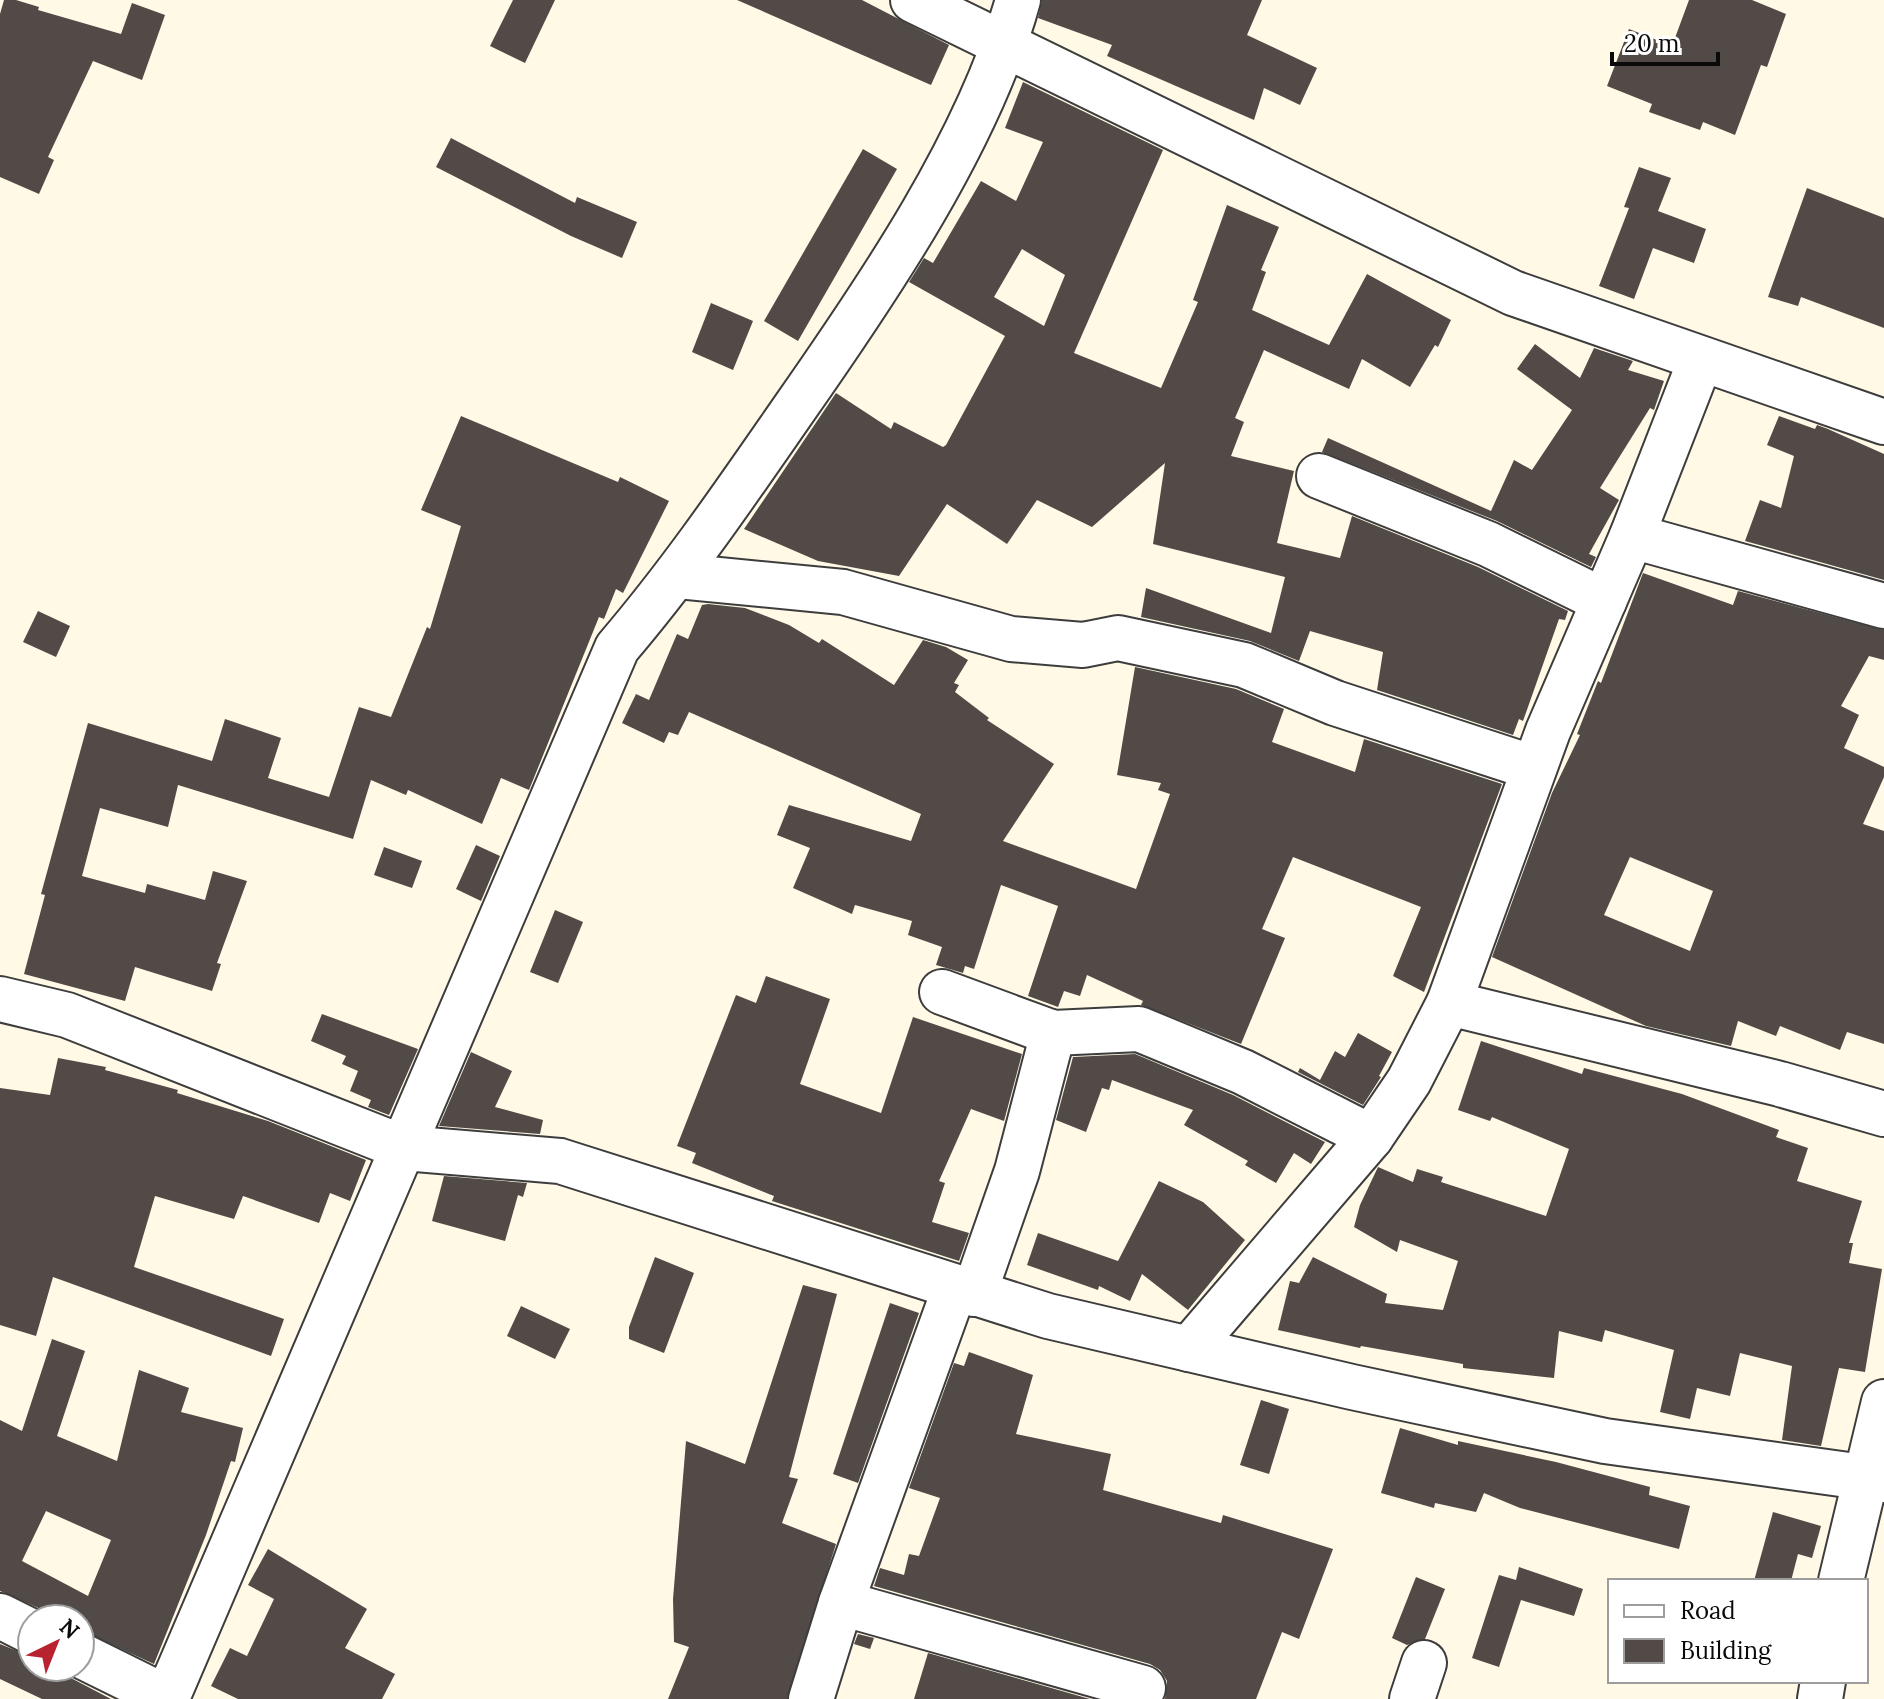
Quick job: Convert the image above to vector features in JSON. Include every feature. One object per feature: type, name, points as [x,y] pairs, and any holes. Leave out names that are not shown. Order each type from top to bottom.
[{"type":"street","points":[[913,0],[1513,293],[1884,422]]},
{"type":"street","points":[[96,1663],[167,1699],[617,648],[678,576],[866,306],[965,133],[1006,43],[1018,0]]},
{"type":"street","points":[[1189,1349],[1371,1137],[1409,1081],[1449,1003],[1534,768],[1632,536],[1701,359]]},
{"type":"street","points":[[1319,476],[1488,544],[1604,601]]},
{"type":"street","points":[[1632,536],[1884,606]]},
{"type":"street","points":[[678,576],[843,592],[1011,639],[1083,645],[1118,638],[1244,665],[1335,703],[1534,768]]},
{"type":"street","points":[[942,992],[1053,1033],[1139,1029],[1243,1072],[1371,1137]]},
{"type":"street","points":[[0,999],[67,1015],[404,1148],[560,1161],[1048,1316],[1605,1441],[1874,1479]]},
{"type":"street","points":[[1449,1003],[1780,1084],[1884,1114]]},
{"type":"street","points":[[811,1699],[841,1603],[965,1291],[1017,1171],[1053,1033]]},
{"type":"street","points":[[1842,1579],[1874,1479],[1884,1402]]},
{"type":"street","points":[[841,1603],[1143,1688]]},
{"type":"building","points":[[4,0],[16,0],[39,7],[38,10],[121,34],[132,3],[165,15],[142,80],[93,61],[48,157],[54,160],[39,194],[0,177],[0,14]]},
{"type":"building","points":[[513,0],[555,0],[525,63],[490,46]]},
{"type":"building","points":[[737,0],[862,0],[949,45],[931,85]]},
{"type":"building","points":[[1042,0],[1262,0],[1247,35],[1317,68],[1300,105],[1264,88],[1254,120],[1107,56],[1112,45],[1038,18]]},
{"type":"building","points":[[1689,0],[1752,0],[1786,14],[1767,67],[1761,65],[1735,135],[1703,122],[1700,130],[1649,112],[1652,104],[1607,86],[1629,29],[1672,46]]},
{"type":"building","points":[[1023,82],[1163,150],[1074,353],[1161,388],[1198,302],[1193,300],[1227,205],[1279,227],[1261,270],[1266,272],[1252,310],[1329,345],[1367,274],[1451,320],[1438,347],[1435,345],[1410,387],[1362,359],[1349,389],[1264,350],[1235,418],[1244,422],[1231,456],[1294,471],[1277,543],[1340,558],[1352,516],[1478,567],[1568,611],[1565,620],[1559,619],[1523,721],[1519,719],[1513,735],[1377,690],[1383,652],[1310,631],[1299,661],[1250,641],[1141,617],[1146,588],[1271,633],[1285,577],[1153,544],[1165,463],[1092,527],[1037,500],[1007,544],[947,504],[899,576],[818,561],[744,529],[836,393],[891,429],[894,422],[943,447],[946,445],[1005,336],[909,282],[924,258],[933,263],[981,181],[1016,201],[1043,142],[1005,128]],"holes":[[[1022,249],[1065,275],[1044,326],[994,297]]]},
{"type":"building","points":[[451,138],[575,203],[577,197],[637,222],[622,258],[571,236],[436,167]]},
{"type":"building","points":[[863,149],[897,169],[798,341],[764,321]]},
{"type":"building","points":[[1639,167],[1671,178],[1658,211],[1706,229],[1694,263],[1653,248],[1634,299],[1599,286],[1629,208],[1624,207]]},
{"type":"building","points":[[1807,188],[1884,218],[1884,328],[1801,297],[1798,306],[1768,297]]},
{"type":"building","points":[[711,303],[753,321],[733,370],[692,352]]},
{"type":"building","points":[[1535,344],[1580,378],[1594,348],[1633,361],[1628,370],[1664,381],[1654,410],[1650,408],[1600,488],[1619,500],[1589,554],[1596,557],[1591,567],[1497,521],[1322,452],[1328,438],[1491,511],[1514,460],[1532,470],[1572,410],[1517,369]]},
{"type":"building","points":[[461,416],[618,482],[620,477],[669,501],[623,593],[616,589],[604,619],[599,617],[529,790],[501,778],[482,824],[408,790],[406,795],[371,780],[353,839],[178,785],[168,827],[100,808],[82,876],[145,893],[147,884],[205,900],[213,871],[247,881],[217,963],[221,964],[212,991],[135,967],[125,1001],[24,974],[45,895],[41,894],[88,723],[212,761],[225,719],[281,738],[268,778],[329,797],[359,707],[391,717],[427,627],[430,629],[461,526],[421,510]]},
{"type":"building","points":[[1779,416],[1815,429],[1817,425],[1884,454],[1884,580],[1745,541],[1760,500],[1781,508],[1794,456],[1767,445]]},
{"type":"building","points":[[1643,573],[1733,605],[1738,591],[1884,630],[1884,660],[1869,656],[1841,706],[1859,715],[1844,748],[1884,767],[1884,777],[1863,824],[1884,831],[1884,1044],[1847,1032],[1840,1050],[1780,1026],[1776,1036],[1738,1021],[1731,1046],[1646,1026],[1492,957],[1552,793],[1580,735],[1577,734],[1598,681],[1601,683]],"holes":[[[1630,857],[1713,891],[1690,951],[1604,915]]]},
{"type":"building","points":[[702,605],[745,608],[789,625],[819,643],[822,639],[894,685],[923,640],[946,647],[968,660],[954,683],[959,685],[955,692],[989,718],[987,720],[1054,764],[1003,841],[1136,889],[1170,794],[1158,790],[1161,783],[1117,775],[1135,667],[1236,689],[1284,709],[1272,742],[1355,772],[1364,739],[1502,784],[1424,992],[1393,976],[1421,907],[1293,857],[1262,929],[1285,938],[1241,1044],[1141,1005],[1143,1001],[1087,975],[1080,996],[1064,991],[1058,1007],[1028,996],[1058,906],[1001,885],[974,969],[965,966],[963,973],[936,965],[942,947],[908,935],[912,921],[855,905],[852,914],[793,888],[810,848],[777,835],[789,805],[911,841],[921,814],[689,712],[678,735],[669,732],[664,743],[622,723],[636,694],[649,700],[677,634],[688,639]]},
{"type":"building","points":[[38,611],[70,626],[56,657],[23,642]]},
{"type":"building","points":[[476,845],[500,856],[481,901],[456,889]]},
{"type":"building","points":[[384,847],[422,861],[412,888],[374,875]]},
{"type":"building","points":[[555,910],[583,922],[558,983],[530,972]]},
{"type":"building","points":[[766,976],[830,999],[800,1084],[881,1113],[913,1017],[1022,1054],[1004,1121],[971,1109],[939,1181],[945,1183],[932,1222],[969,1233],[959,1261],[772,1201],[774,1196],[692,1163],[696,1153],[677,1146],[736,995],[756,1003]]},
{"type":"building","points":[[322,1014],[418,1049],[389,1115],[368,1107],[371,1100],[350,1091],[358,1071],[342,1064],[346,1056],[311,1041]]},
{"type":"building","points":[[1358,1033],[1392,1052],[1363,1105],[1298,1072],[1300,1068],[1320,1080],[1335,1051],[1345,1057]]},
{"type":"building","points":[[1481,1041],[1582,1074],[1584,1068],[1682,1094],[1779,1130],[1776,1137],[1808,1148],[1797,1181],[1862,1201],[1849,1243],[1853,1243],[1849,1263],[1882,1269],[1865,1372],[1839,1368],[1821,1446],[1782,1440],[1792,1366],[1740,1353],[1730,1396],[1697,1388],[1690,1419],[1660,1412],[1674,1350],[1605,1330],[1602,1342],[1559,1331],[1554,1378],[1463,1368],[1463,1364],[1360,1348],[1278,1330],[1290,1281],[1299,1283],[1313,1257],[1387,1294],[1385,1303],[1443,1310],[1458,1261],[1400,1240],[1397,1252],[1354,1227],[1360,1205],[1378,1167],[1413,1182],[1417,1169],[1443,1177],[1441,1182],[1546,1216],[1569,1149],[1492,1117],[1490,1121],[1458,1110]]},
{"type":"building","points":[[471,1052],[512,1071],[495,1107],[543,1120],[540,1134],[439,1126]]},
{"type":"building","points":[[1135,1054],[1233,1095],[1325,1142],[1311,1164],[1294,1153],[1276,1183],[1245,1165],[1248,1161],[1184,1125],[1193,1110],[1112,1080],[1109,1090],[1102,1088],[1086,1132],[1056,1120],[1073,1057]]},
{"type":"building","points":[[58,1058],[106,1067],[105,1070],[178,1090],[177,1093],[268,1121],[366,1160],[350,1201],[330,1193],[319,1223],[243,1196],[234,1219],[155,1196],[134,1267],[284,1319],[271,1356],[53,1277],[36,1336],[0,1325],[0,1088],[50,1095]]},
{"type":"building","points":[[444,1176],[527,1183],[523,1197],[518,1195],[505,1241],[432,1221]]},
{"type":"building","points":[[1159,1181],[1203,1202],[1245,1240],[1188,1310],[1142,1274],[1130,1301],[1099,1286],[1098,1290],[1027,1265],[1038,1233],[1118,1261]]},
{"type":"building","points":[[655,1257],[694,1273],[664,1353],[629,1339],[629,1327]]},
{"type":"building","points":[[803,1285],[837,1294],[789,1477],[798,1479],[782,1523],[836,1544],[787,1699],[668,1699],[689,1647],[674,1642],[673,1599],[686,1441],[745,1464]]},
{"type":"building","points":[[890,1303],[919,1313],[858,1483],[833,1474]]},
{"type":"building","points":[[521,1306],[570,1329],[555,1359],[507,1336]]},
{"type":"building","points":[[52,1339],[85,1351],[57,1436],[117,1461],[139,1370],[189,1388],[181,1412],[243,1428],[235,1462],[231,1461],[206,1535],[154,1664],[96,1637],[96,1603],[27,1603],[0,1591],[0,1420],[22,1431]],"holes":[[[46,1511],[111,1540],[88,1596],[22,1561]]]},
{"type":"building","points":[[969,1352],[1033,1375],[1016,1434],[1111,1454],[1103,1490],[1221,1523],[1223,1515],[1333,1549],[1299,1639],[1282,1632],[1256,1699],[1165,1699],[1167,1681],[1160,1670],[1150,1664],[874,1586],[880,1568],[904,1575],[909,1554],[919,1556],[940,1498],[909,1488],[954,1363],[964,1366]]},
{"type":"building","points":[[1261,1400],[1289,1409],[1269,1474],[1240,1465]]},
{"type":"building","points":[[1400,1428],[1458,1445],[1458,1441],[1556,1462],[1650,1487],[1649,1495],[1690,1506],[1679,1549],[1520,1508],[1484,1493],[1476,1512],[1435,1503],[1434,1508],[1381,1493]]},
{"type":"building","points":[[1773,1512],[1821,1526],[1812,1558],[1798,1554],[1792,1579],[1755,1579]]},
{"type":"building","points":[[268,1549],[367,1609],[345,1648],[395,1674],[382,1699],[238,1699],[211,1686],[230,1648],[247,1656],[274,1599],[248,1585]]},
{"type":"building","points":[[1519,1567],[1583,1589],[1574,1616],[1521,1600],[1499,1667],[1472,1658],[1499,1575],[1516,1580]]},
{"type":"building","points":[[1416,1577],[1445,1589],[1425,1639],[1407,1645],[1392,1638]]},
{"type":"building","points":[[858,1634],[874,1638],[870,1649],[854,1644]]},
{"type":"building","points":[[0,1644],[16,1650],[16,1683],[80,1683],[111,1699],[42,1699],[0,1679]]},
{"type":"building","points":[[928,1653],[1090,1699],[914,1699]]}]
